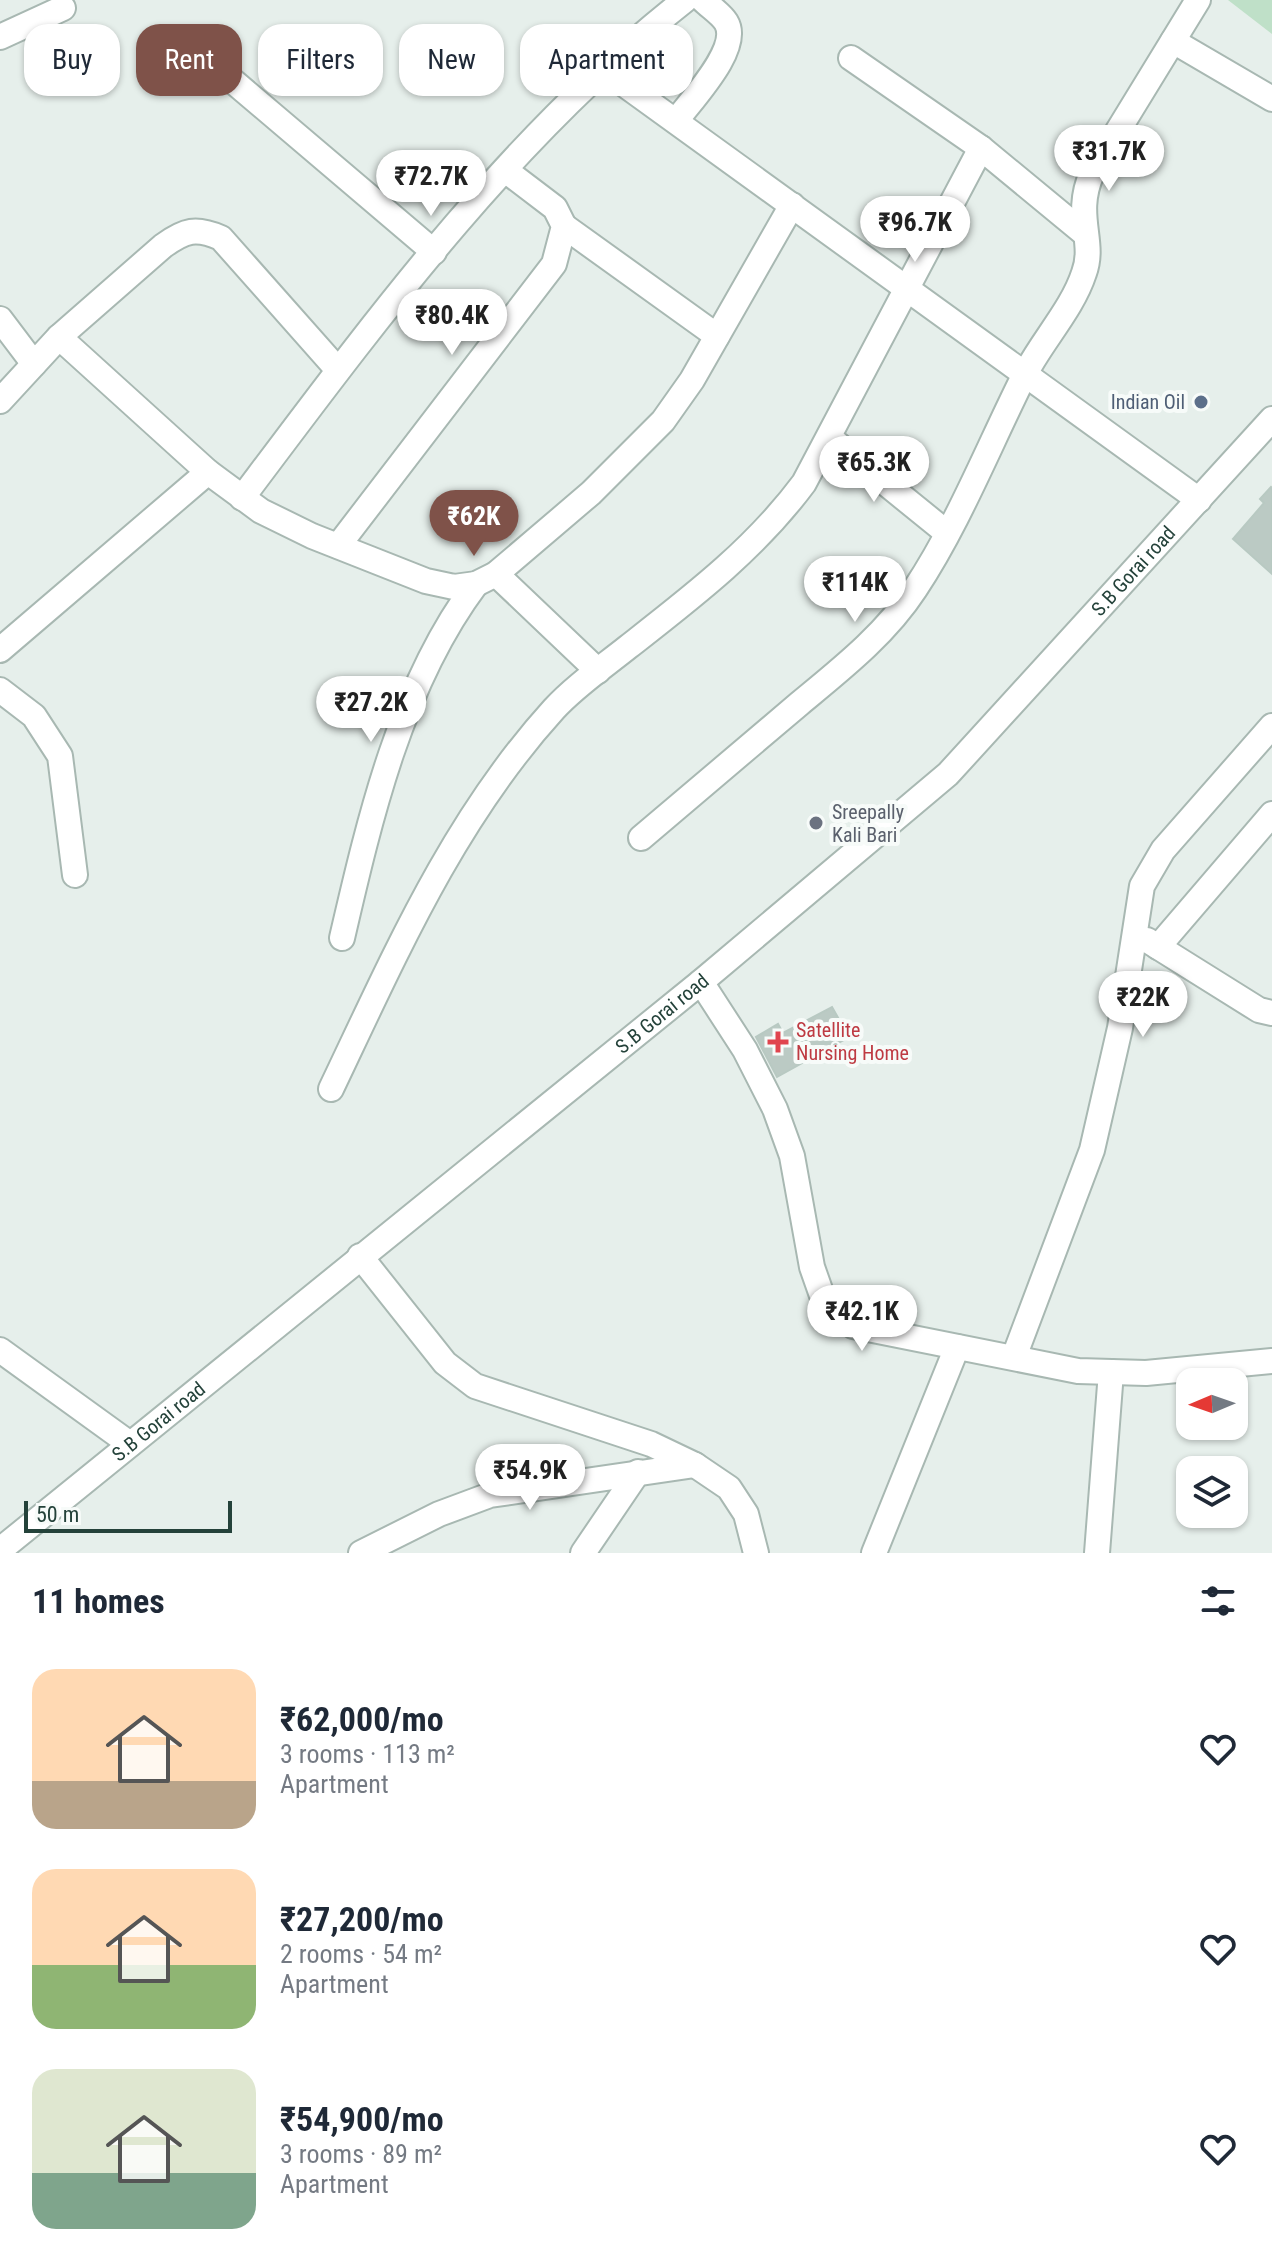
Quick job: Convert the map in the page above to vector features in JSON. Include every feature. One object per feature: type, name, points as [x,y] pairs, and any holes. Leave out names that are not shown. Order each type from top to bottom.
[{"type":"street","points":[[656,24],[685,0]]},
{"type":"street","points":[[676,121],[729,48],[730,32],[726,21],[703,0]]},
{"type":"street","points":[[641,838],[883,630],[914,591],[947,533],[1025,373],[1084,275],[1088,255],[1083,192],[1092,173],[1198,0]]},
{"type":"street","points":[[0,37],[63,8]]},
{"type":"street","points":[[1173,41],[1272,99]]},
{"type":"street","points":[[851,58],[981,148],[1084,233]]},
{"type":"street","points":[[242,89],[434,252]]},
{"type":"street","points":[[242,498],[338,370],[434,252],[505,170],[577,96]]},
{"type":"street","points":[[641,96],[1199,500]]},
{"type":"street","points":[[331,1089],[414,915],[456,838],[497,777],[556,707],[755,542],[804,483],[830,438],[905,286],[981,148]]},
{"type":"street","points":[[505,170],[555,208],[564,226],[717,336]]},
{"type":"street","points":[[342,938],[367,834],[396,746],[445,625],[486,579],[628,460],[663,421],[717,336],[792,205]]},
{"type":"street","points":[[338,546],[554,264],[564,226]]},
{"type":"street","points":[[0,401],[59,337],[163,246],[181,232],[200,229],[221,238],[338,370]]},
{"type":"street","points":[[0,319],[34,364]]},
{"type":"street","points":[[59,337],[208,472],[283,523],[426,581],[454,587],[486,579]]},
{"type":"street","name":"S.B Gorai road","points":[[0,1550],[701,982],[948,774],[1272,419]]},
{"type":"street","points":[[830,438],[947,533]]},
{"type":"street","points":[[0,650],[208,472]]},
{"type":"street","points":[[486,579],[598,671]]},
{"type":"street","points":[[0,690],[34,716],[60,756],[75,875]]},
{"type":"street","points":[[1014,1357],[1092,1150],[1120,1028],[1142,886],[1163,850],[1272,726]]},
{"type":"street","points":[[1158,947],[1272,814]]},
{"type":"street","points":[[1133,932],[1259,1010],[1272,1013]]},
{"type":"street","points":[[701,982],[745,1050],[775,1109],[792,1156],[812,1267],[825,1304],[853,1326],[1078,1371],[1146,1373],[1272,1361]]},
{"type":"street","points":[[360,1256],[445,1363],[475,1386],[651,1444],[695,1465],[729,1488],[746,1514],[756,1553]]},
{"type":"street","points":[[874,1553],[957,1347]]},
{"type":"street","points":[[0,1350],[130,1444]]},
{"type":"street","points":[[1097,1553],[1111,1372]]},
{"type":"street","points":[[361,1553],[416,1524],[490,1495],[695,1465]]},
{"type":"street","points":[[583,1553],[638,1472]]},
{"type":"green space","points":[[1228,0],[1272,0],[1272,34]]},
{"type":"building","points":[[1271,487],[1272,574],[1233,539],[1264,503],[1260,499]]},
{"type":"building","points":[[832,1007],[849,1037],[777,1077],[756,1037],[778,1024],[783,1033]]},
{"type":"place","name":"Indian Oil","points":[[1201,402]]},
{"type":"place","name":"Sreepally Kali Bari","points":[[816,823]]},
{"type":"place","name":"Satellite Nursing Home","points":[[778,1042]]}]
